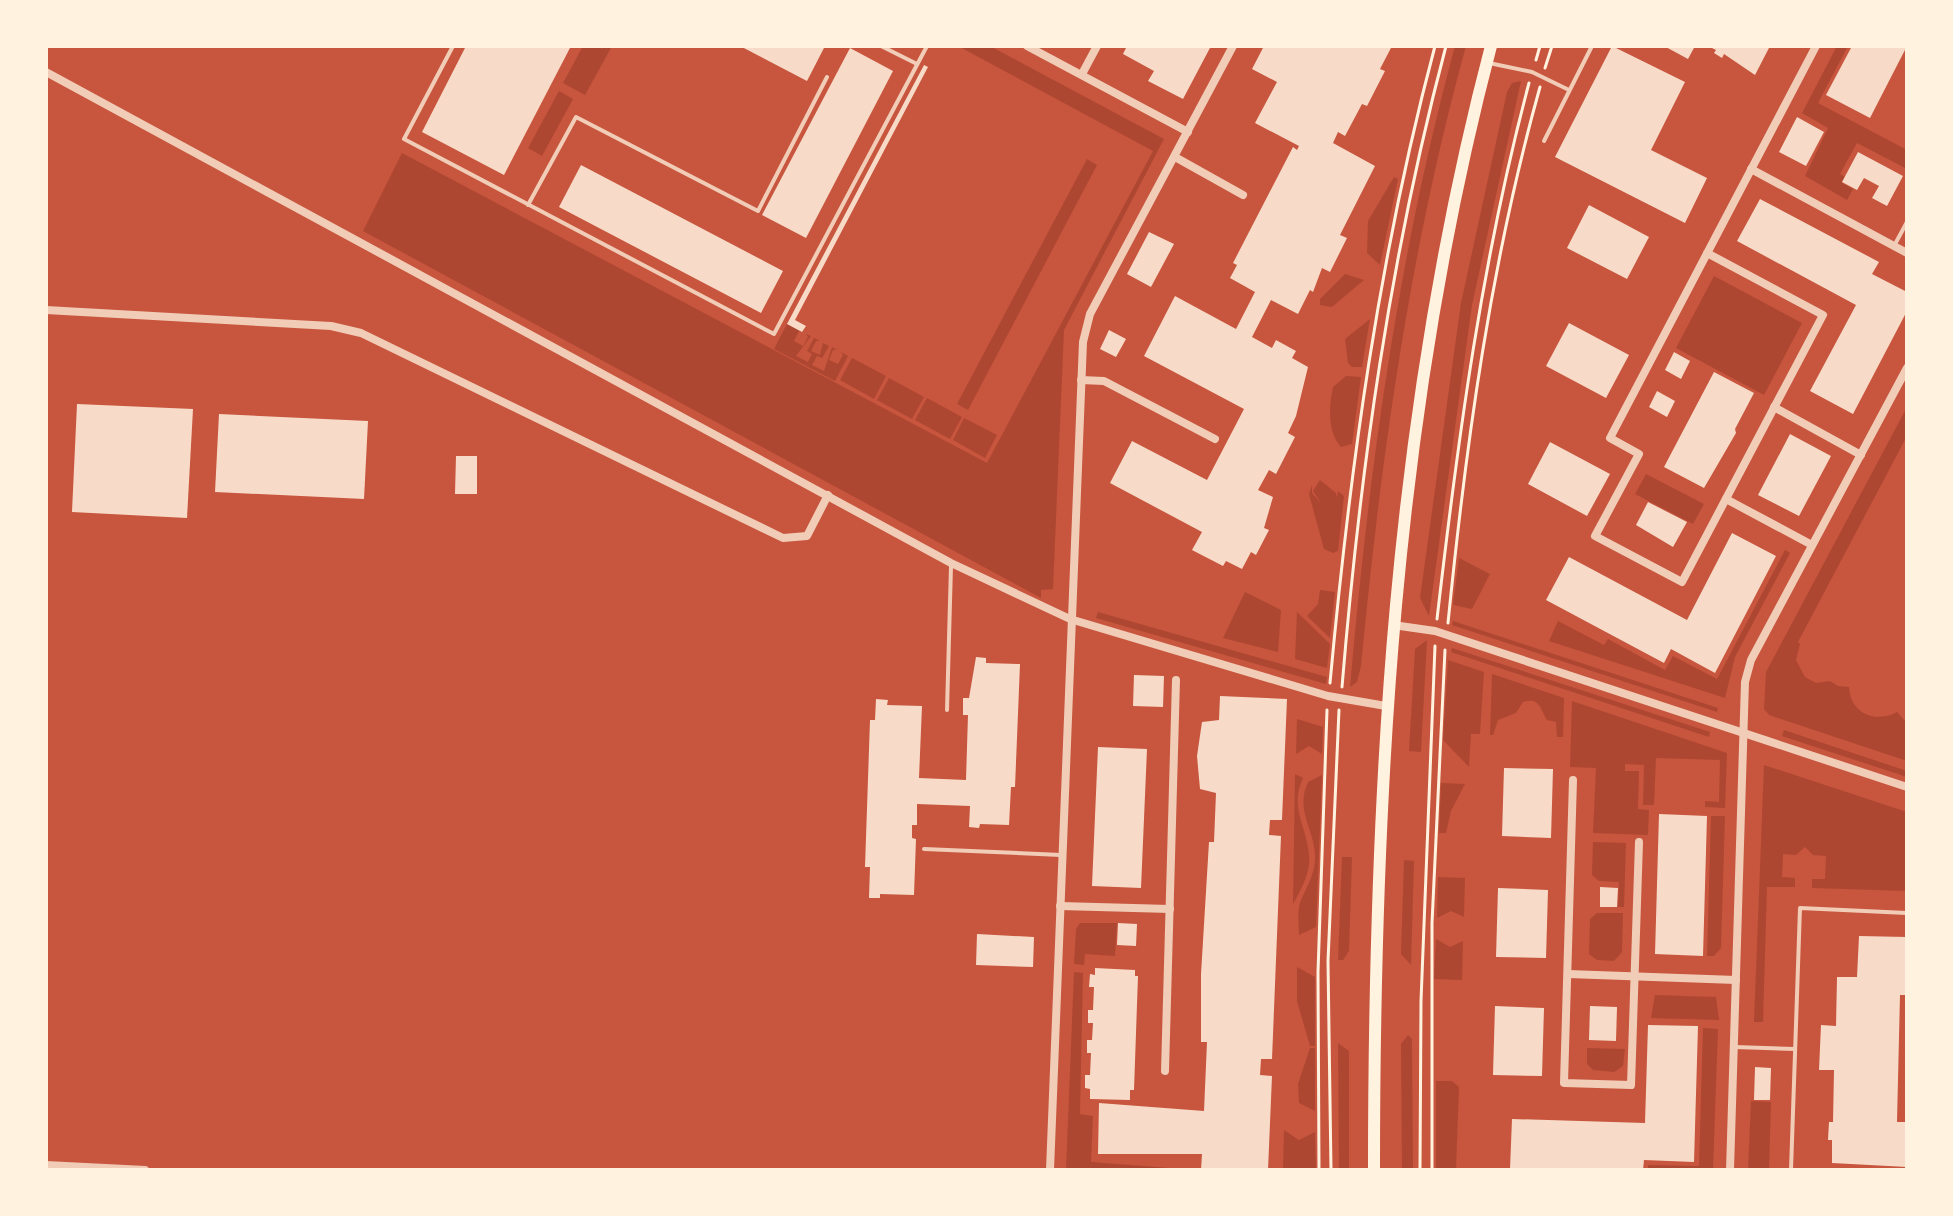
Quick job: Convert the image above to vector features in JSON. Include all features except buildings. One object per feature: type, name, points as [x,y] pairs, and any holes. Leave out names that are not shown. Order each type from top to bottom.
[{"type":"main road","points":[[1374,1170],[1374,1032],[1386,706],[1406,489],[1436,293],[1491,46]]},
{"type":"street","points":[[1027,46],[1188,132]]},
{"type":"street","points":[[1082,74],[1097,46]]},
{"type":"street","points":[[1050,1170],[1083,342],[1090,314],[1233,46]]},
{"type":"street","points":[[1707,253],[1823,315],[1682,582],[1595,536],[1639,454],[1610,438],[1751,169],[1816,46]]},
{"type":"street","points":[[46,72],[951,563],[1070,619],[1328,696],[1386,706]]},
{"type":"street","points":[[1175,157],[1243,195]]},
{"type":"street","points":[[1751,169],[1907,253]]},
{"type":"street","points":[[46,310],[331,326],[361,333],[783,538],[807,536],[828,495]]},
{"type":"street","points":[[1730,1170],[1745,682],[1751,660],[1907,368]]},
{"type":"street","points":[[1081,380],[1104,381],[1215,439]]},
{"type":"street","points":[[1774,407],[1861,455]]},
{"type":"street","points":[[1726,499],[1812,545]]},
{"type":"street","points":[[1393,625],[1447,634],[1907,787]]},
{"type":"street","points":[[1165,1071],[1176,680]]},
{"type":"street","points":[[1573,780],[1564,1083],[1631,1085],[1639,842]]},
{"type":"street","points":[[1060,906],[1170,909]]},
{"type":"street","points":[[1568,974],[1736,980]]},
{"type":"street","points":[[46,1165],[145,1170]]},
{"type":"lane","points":[[453,46],[404,139],[774,334],[927,46]]},
{"type":"lane","points":[[881,46],[917,64]]},
{"type":"lane","points":[[1544,141],[1592,46]]},
{"type":"lane","points":[[1487,63],[1532,72],[1569,90]]},
{"type":"lane","points":[[528,205],[576,117],[758,211],[827,77]]},
{"type":"lane","points":[[1894,246],[1907,222]]},
{"type":"lane","points":[[947,710],[951,563]]},
{"type":"lane","points":[[924,849],[1061,855]]},
{"type":"lane","points":[[1791,1170],[1800,908],[1907,913]]},
{"type":"lane","points":[[1734,1047],[1796,1049]]},
{"type":"path","points":[[1319,1170],[1319,945],[1328,696],[1346,510],[1367,357],[1392,223],[1435,46]]},
{"type":"path","points":[[1331,1170],[1328,961],[1332,815],[1359,503],[1380,353],[1405,217],[1446,46]]},
{"type":"path","points":[[1420,1170],[1421,1001],[1435,631],[1462,410],[1479,310],[1511,151],[1540,46]]},
{"type":"path","points":[[1432,1170],[1432,923],[1447,634],[1460,512],[1494,287],[1552,46]]},
{"type":"shaded area","points":[[583,46],[612,46],[585,95],[563,83]]},
{"type":"shaded area","points":[[958,46],[990,46],[1164,139],[1064,330],[1053,589],[1041,590],[1041,598],[363,231],[402,153],[987,463],[1153,151]]},
{"type":"shaded area","points":[[1455,46],[1466,46],[1446,122],[1413,276],[1388,432],[1361,666],[1357,682],[1350,687],[1366,525],[1388,364],[1417,204]]},
{"type":"shaded area","points":[[1837,46],[1848,46],[1818,103],[1907,150],[1907,169],[1857,143],[1840,174],[1845,177],[1842,183],[1853,189],[1847,200],[1805,176],[1828,128],[1802,113]]},
{"type":"shaded area","points":[[1521,81],[1472,305],[1429,616],[1420,598],[1461,303],[1507,92],[1512,83]]},
{"type":"shaded area","points":[[559,91],[573,99],[542,156],[528,148]]},
{"type":"shaded area","points":[[1087,159],[1097,165],[968,410],[957,404]]},
{"type":"shaded area","points":[[1394,177],[1398,179],[1380,265],[1367,253],[1368,221]]},
{"type":"shaded area","points":[[1345,274],[1364,280],[1332,307],[1320,305],[1320,299]]},
{"type":"shaded area","points":[[1714,276],[1802,323],[1764,395],[1676,348]]},
{"type":"shaded area","points":[[1370,319],[1362,367],[1352,367],[1348,363],[1345,339]]},
{"type":"shaded area","points":[[787,324],[802,332],[799,331],[794,341],[803,346],[808,337],[806,334],[811,336],[796,356],[808,362],[812,354],[807,351],[814,338],[820,341],[816,341],[811,351],[820,355],[823,343],[829,346],[822,358],[817,356],[812,365],[824,371],[832,347],[837,350],[833,350],[829,360],[838,364],[843,355],[841,352],[848,356],[835,381],[774,349]]},
{"type":"shaded area","points":[[852,358],[886,376],[874,399],[840,380]]},
{"type":"shaded area","points":[[1346,376],[1361,377],[1352,444],[1341,447],[1331,426],[1331,402],[1333,387]]},
{"type":"shaded area","points":[[889,378],[924,397],[912,419],[877,400]]},
{"type":"shaded area","points":[[927,398],[962,417],[950,439],[915,420]]},
{"type":"shaded area","points":[[1907,407],[1907,436],[1798,642],[1796,660],[1805,677],[1816,683],[1830,681],[1849,687],[1854,704],[1865,714],[1880,717],[1897,712],[1907,723],[1907,761],[1769,715],[1764,709],[1766,672]]},
{"type":"shaded area","points":[[964,418],[997,435],[985,458],[953,440]]},
{"type":"shaded area","points":[[1646,474],[1704,504],[1693,524],[1635,494]]},
{"type":"shaded area","points":[[1320,480],[1336,493],[1337,498],[1338,491],[1344,496],[1338,551],[1333,553],[1324,549],[1309,494],[1312,485],[1312,493],[1321,503],[1313,491]]},
{"type":"shaded area","points":[[1785,550],[1790,553],[1735,657],[1725,698],[1549,641],[1558,621],[1604,645],[1608,639],[1665,670],[1673,656],[1717,679]]},
{"type":"shaded area","points":[[1459,558],[1490,574],[1472,609],[1453,605]]},
{"type":"shaded area","points":[[1320,590],[1335,592],[1330,638],[1307,616],[1318,604]]},
{"type":"shaded area","points":[[1245,592],[1281,610],[1278,652],[1223,638]]},
{"type":"shaded area","points":[[1098,612],[1327,677],[1326,684],[1096,618]]},
{"type":"shaded area","points":[[1297,612],[1330,644],[1327,668],[1295,659]]},
{"type":"shaded area","points":[[1453,621],[1718,708],[1717,712],[1452,625]]},
{"type":"shaded area","points":[[1427,640],[1421,752],[1409,751],[1415,649]]},
{"type":"shaded area","points":[[1452,648],[1710,732],[1709,737],[1451,652]]},
{"type":"shaded area","points":[[1448,660],[1484,672],[1480,734],[1471,734],[1469,767],[1443,740]]},
{"type":"shaded area","points":[[1492,674],[1564,698],[1563,737],[1557,737],[1556,722],[1547,720],[1539,705],[1533,701],[1523,702],[1516,713],[1498,720],[1493,735],[1490,735]]},
{"type":"shaded area","points":[[1572,701],[1727,753],[1725,808],[1705,807],[1705,801],[1719,802],[1720,760],[1656,758],[1654,805],[1643,805],[1644,765],[1625,764],[1625,771],[1639,771],[1638,809],[1649,810],[1648,835],[1593,833],[1596,768],[1570,767]]},
{"type":"shaded area","points":[[1297,719],[1323,727],[1322,754],[1309,746],[1296,754]]},
{"type":"shaded area","points":[[1784,730],[1907,771],[1907,777],[1782,736]]},
{"type":"shaded area","points":[[1764,765],[1907,812],[1907,891],[1812,888],[1812,879],[1825,879],[1826,856],[1813,855],[1805,847],[1796,855],[1783,854],[1782,877],[1795,878],[1795,887],[1767,887],[1763,1022],[1754,1022]]},
{"type":"shaded area","points":[[1295,774],[1303,778],[1298,808],[1309,861],[1305,881],[1293,904]]},
{"type":"shaded area","points":[[1322,775],[1316,927],[1299,935],[1299,907],[1315,862],[1303,801],[1308,782]]},
{"type":"shaded area","points":[[1441,783],[1465,784],[1451,811],[1446,833],[1439,833]]},
{"type":"shaded area","points":[[1711,816],[1725,816],[1721,948],[1714,956],[1707,956]]},
{"type":"shaded area","points":[[1593,842],[1626,843],[1624,907],[1618,907],[1619,882],[1599,881],[1592,875]]},
{"type":"shaded area","points":[[1342,857],[1352,857],[1349,951],[1343,960],[1338,960]]},
{"type":"shaded area","points":[[1404,860],[1414,861],[1411,965],[1401,954]]},
{"type":"shaded area","points":[[1438,877],[1465,878],[1464,917],[1451,911],[1437,918]]},
{"type":"shaded area","points":[[1597,913],[1623,913],[1622,952],[1614,961],[1597,960],[1589,954],[1590,919]]},
{"type":"shaded area","points":[[1080,923],[1117,923],[1115,956],[1085,954],[1084,965],[1074,964],[1076,929]]},
{"type":"shaded area","points":[[1436,939],[1450,947],[1463,941],[1462,980],[1434,979]]},
{"type":"shaded area","points":[[1297,967],[1315,977],[1315,1046],[1310,1046],[1297,1001]]},
{"type":"shaded area","points":[[1074,972],[1083,973],[1080,1114],[1093,1116],[1091,1162],[1195,1170],[1066,1170]]},
{"type":"shaded area","points":[[1655,995],[1716,997],[1719,1020],[1651,1018]]},
{"type":"shaded area","points":[[1703,1028],[1718,1029],[1713,1170],[1648,1170],[1648,1165],[1699,1166]]},
{"type":"shaded area","points":[[1408,1035],[1412,1039],[1413,1170],[1402,1170],[1401,1044]]},
{"type":"shaded area","points":[[1338,1043],[1349,1051],[1349,1170],[1339,1170]]},
{"type":"shaded area","points":[[1310,1048],[1315,1048],[1315,1111],[1299,1103],[1298,1084]]},
{"type":"shaded area","points":[[1587,1048],[1625,1049],[1623,1066],[1614,1072],[1593,1070],[1587,1064]]},
{"type":"shaded area","points":[[1436,1081],[1452,1081],[1459,1087],[1456,1170],[1436,1170]]},
{"type":"shaded area","points":[[1751,1101],[1771,1102],[1769,1170],[1748,1170]]},
{"type":"shaded area","points":[[1284,1130],[1299,1140],[1315,1132],[1316,1170],[1283,1170]]}]
